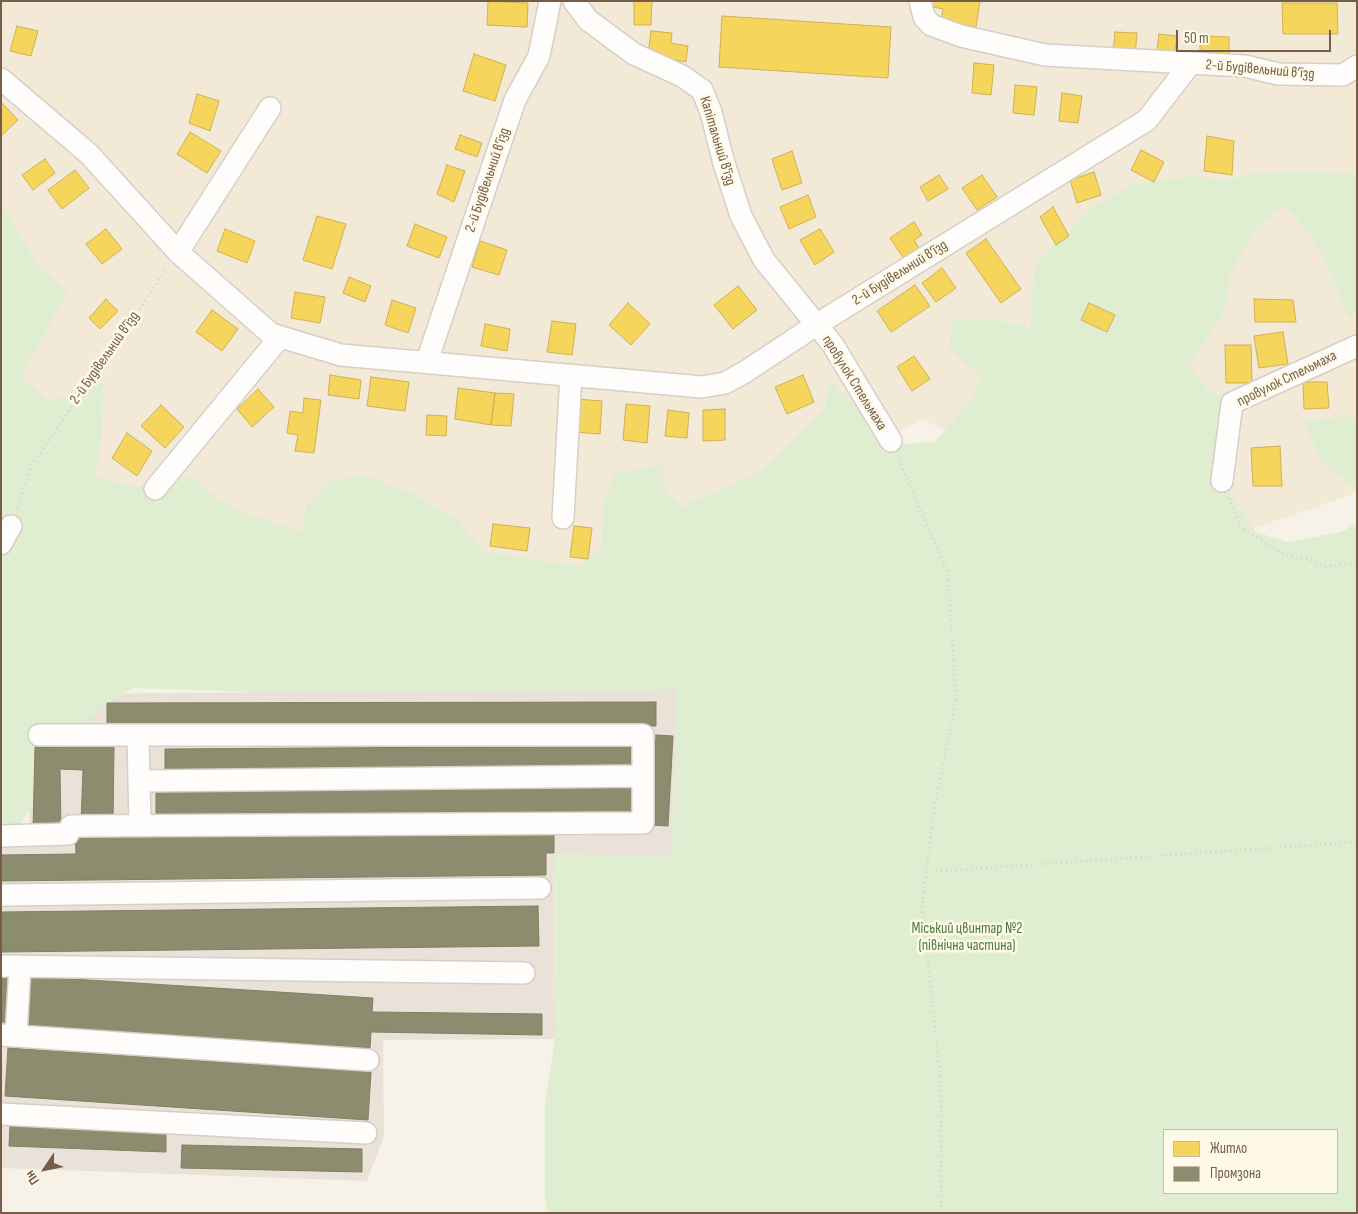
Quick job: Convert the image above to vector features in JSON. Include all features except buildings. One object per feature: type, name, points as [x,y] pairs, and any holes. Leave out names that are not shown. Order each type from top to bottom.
[{"type":"street","name":"2-й Будівельний в’їзд","points":[[427,362],[515,100],[539,56],[550,1]]},
{"type":"street","name":"Капітальний в'їзд","points":[[574,1],[588,20],[634,54],[682,76],[702,90],[712,112],[723,160],[740,216],[764,260],[816,324]]},
{"type":"street","name":"2-й Будівельний в’їзд","points":[[920,1],[924,17],[932,25],[961,36],[1045,55],[1246,66],[1278,74],[1343,76],[1357,66]]},
{"type":"street","name":"2-й Будівельний в’їзд","points":[[1,79],[88,154],[178,252],[271,334],[341,355],[702,387],[724,383],[745,372],[816,324],[1147,120],[1190,64]]},
{"type":"street","points":[[178,252],[270,108]]},
{"type":"street","name":"провулок Стельмаха","points":[[816,324],[833,344],[891,441]]},
{"type":"street","points":[[155,489],[280,337]]},
{"type":"street","name":"провулок Стельмаха","points":[[1222,481],[1232,403],[1357,346]]},
{"type":"street","points":[[563,518],[571,375]]},
{"type":"street","points":[[1,836],[68,834],[71,826],[643,823],[643,735],[39,735]]},
{"type":"street","points":[[138,735],[140,825]]},
{"type":"street","points":[[139,781],[643,776]]},
{"type":"street","points":[[1,895],[540,888]]},
{"type":"street","points":[[368,1060],[9,1036],[10,966],[524,973]]},
{"type":"street","points":[[1,1114],[366,1133]]},
{"type":"path","name":"2-й Будівельний в’їзд","points":[[6,535],[32,464],[178,252]]},
{"type":"path","points":[[891,441],[948,574],[956,700],[934,809],[922,905],[941,1086],[941,1213]]},
{"type":"path","points":[[1222,481],[1240,526],[1283,554],[1307,559],[1324,566],[1357,563]]},
{"type":"path","points":[[926,872],[1357,842]]},
{"type":"shaded area","points":[[1,1],[1357,1],[1357,493],[1222,539],[922,420],[574,585],[112,511],[1,756]]},
{"type":"shaded area","points":[[677,689],[679,857],[554,858],[555,1039],[383,1040],[384,1136],[367,1181],[1,1168],[1,844],[30,844],[25,694]]},
{"type":"green space","name":"Міський цвинтар №2 (північна частина)","points":[[1312,172],[1357,174],[1357,317],[1348,316],[1328,268],[1308,231],[1285,206],[1258,225],[1231,273],[1222,316],[1190,364],[1207,389],[1232,403],[1231,496],[1256,532],[1288,542],[1341,532],[1357,523],[1357,1213],[548,1213],[545,1199],[545,1103],[555,1039],[554,853],[672,857],[676,689],[254,692],[133,688],[107,703],[72,735],[19,827],[1,832],[1,205],[40,267],[67,292],[21,377],[50,402],[103,383],[102,437],[94,477],[129,486],[166,487],[190,475],[215,497],[250,515],[302,532],[307,504],[330,481],[364,475],[414,495],[460,521],[481,551],[577,566],[602,548],[603,506],[614,473],[662,465],[666,491],[682,507],[761,471],[825,409],[830,379],[857,408],[902,444],[934,442],[969,403],[981,378],[949,347],[953,319],[998,320],[1030,328],[1035,264],[1092,208],[1133,184],[1193,176],[1225,180],[1257,173]]},
{"type":"green space","points":[[1357,417],[1357,489],[1323,464],[1303,421]]}]
